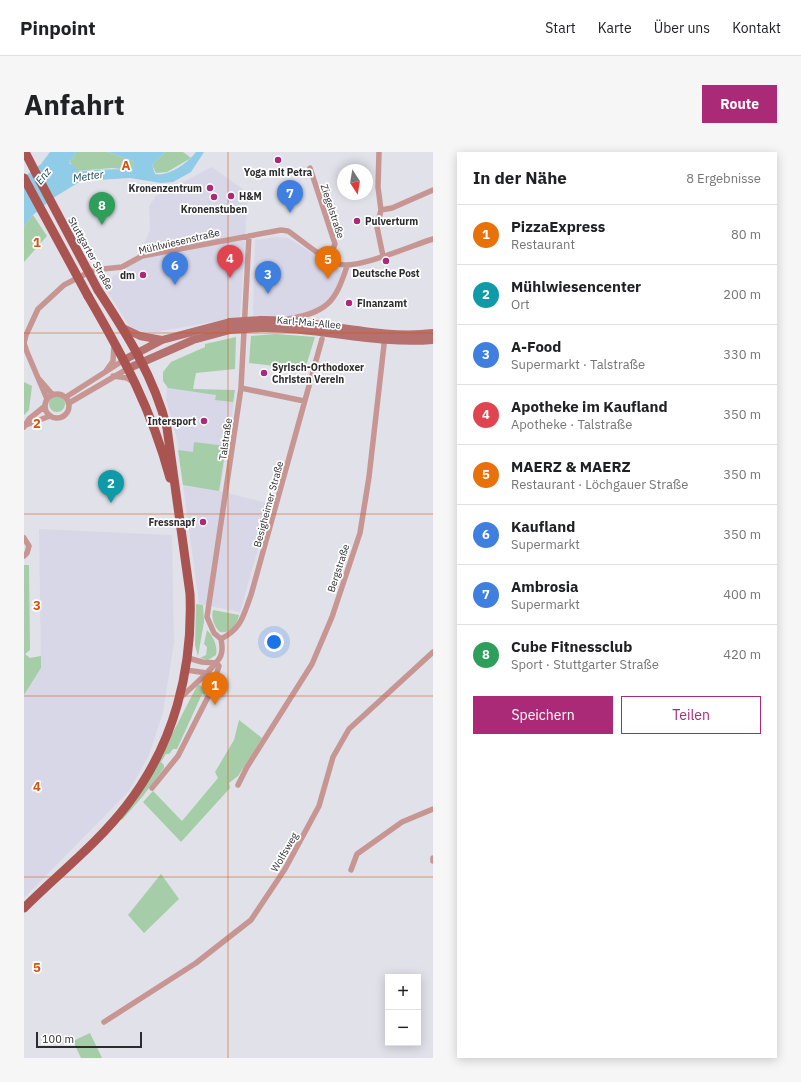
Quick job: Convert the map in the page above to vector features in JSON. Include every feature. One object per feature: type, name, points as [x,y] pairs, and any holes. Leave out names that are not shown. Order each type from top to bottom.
[{"type":"main road","name":"Stuttgarter Straße","points":[[25,152],[98,290],[123,328],[143,363],[159,401],[167,428],[178,504]]},
{"type":"main road","points":[[24,178],[129,368],[161,445],[178,504],[190,594],[191,616],[188,658],[180,698],[158,756],[144,780],[127,804],[93,842],[24,908]]},
{"type":"main road","name":"Karl-Mai-Allee","points":[[124,360],[162,340],[230,326],[261,324],[286,320],[340,331],[385,337],[433,340]]},
{"type":"main road","name":"Karl-Mai-Allee","points":[[261,324],[291,328],[316,327]]},
{"type":"main road","name":"Karl-Mai-Allee","points":[[129,368],[230,326]]},
{"type":"main road","name":"Karl-Mai-Allee","points":[[123,328],[140,336],[162,340]]},
{"type":"main road","name":"Karl-Mai-Allee","points":[[385,337],[433,333]]},
{"type":"main road","points":[[162,340],[160,346],[163,354]]},
{"type":"street","points":[[379,152],[378,187],[381,210],[377,227],[382,256]]},
{"type":"street","name":"Ziegelstraße","points":[[310,168],[335,244],[329,259]]},
{"type":"street","points":[[381,210],[392,208],[433,190]]},
{"type":"street","name":"Mühlwiesenstraße","points":[[47,399],[24,344],[28,327],[38,309],[46,300],[75,279],[96,269],[112,269],[122,267],[142,256],[281,230],[288,231],[329,259]]},
{"type":"street","name":"Talstraße","points":[[221,639],[214,634],[208,617],[241,388],[249,236]]},
{"type":"street","points":[[329,259],[348,266],[366,263],[433,239]]},
{"type":"street","points":[[286,320],[309,315],[324,308],[333,299],[340,288],[348,266]]},
{"type":"street","name":"Bergstraße","points":[[238,785],[247,767],[312,664],[337,603],[360,533],[369,477],[385,337]]},
{"type":"street","name":"Besigheimer Straße","points":[[221,639],[233,633],[239,625],[251,595],[322,339]]},
{"type":"street","points":[[105,373],[114,356],[114,341]]},
{"type":"street","points":[[68,400],[124,360]]},
{"type":"street","points":[[68,400],[129,368]]},
{"type":"street","name":"Mühlwiesenstraße","points":[[36,374],[52,394]]},
{"type":"street","points":[[112,376],[127,378],[137,385]]},
{"type":"street","points":[[241,388],[304,401]]},
{"type":"street","points":[[52,394],[60,394],[68,400],[69,410],[65,415],[57,418],[50,416],[25,426],[29,419],[44,406],[47,399],[52,394]]},
{"type":"street","points":[[44,406],[50,416]]},
{"type":"street","points":[[24,538],[29,546],[27,553],[24,556]]},
{"type":"street","points":[[180,698],[207,673],[222,655],[221,639]]},
{"type":"street","name":"Wolfsweg","points":[[104,1022],[196,963],[251,920],[299,845],[319,806],[333,757],[343,738],[349,730],[433,652]]},
{"type":"street","points":[[188,658],[202,662],[216,663]]},
{"type":"street","points":[[152,788],[178,756],[214,683],[219,670],[219,666],[216,663]]},
{"type":"street","points":[[186,670],[207,673]]},
{"type":"street","points":[[201,678],[210,678],[214,683]]},
{"type":"street","points":[[351,870],[357,854],[402,822],[433,809]]},
{"type":"shaded area","points":[[212,167],[248,193],[240,317],[156,332],[140,332],[130,327],[102,283],[140,260],[139,255],[150,230],[149,206],[156,196]]},
{"type":"shaded area","points":[[275,237],[288,238],[341,271],[340,279],[330,298],[322,306],[300,316],[253,316],[255,240]]},
{"type":"shaded area","points":[[167,384],[235,395],[220,491],[271,504],[240,612],[199,604],[177,439],[166,399]]},
{"type":"shaded area","points":[[39,529],[172,535],[174,643],[163,712],[149,755],[129,791],[24,898],[24,695],[41,668]]},
{"type":"green space","points":[[76,152],[107,152],[133,161],[134,167],[130,170],[112,168],[76,171],[69,161],[73,159]]},
{"type":"green space","points":[[165,152],[183,152],[191,158],[167,172],[156,173],[152,165]]},
{"type":"green space","points":[[33,215],[47,236],[24,262],[24,226]]},
{"type":"green space","points":[[276,334],[315,337],[306,366],[283,364],[282,367],[249,363],[251,336]]},
{"type":"green space","points":[[236,337],[235,369],[196,373],[193,389],[235,390],[233,402],[215,400],[216,395],[168,388],[163,381],[163,372],[171,362],[205,347],[205,344]]},
{"type":"green space","points":[[24,382],[32,386],[29,410],[24,415]]},
{"type":"green space","points":[[57,396],[64,401],[65,404],[60,411],[57,412],[50,407],[49,404],[54,397]]},
{"type":"green space","points":[[194,442],[226,446],[219,491],[183,485],[178,450],[193,452]]},
{"type":"green space","points":[[24,565],[29,565],[30,650],[25,654],[30,658],[41,656],[41,668],[24,695]]},
{"type":"green space","points":[[196,604],[203,605],[204,622],[198,656],[195,645]]},
{"type":"green space","points":[[213,610],[239,615],[237,622],[231,630],[220,632],[216,627],[212,616]]},
{"type":"green space","points":[[207,630],[214,641],[216,648],[216,655],[208,660],[200,658],[206,655],[207,647],[204,644]]},
{"type":"green space","points":[[198,684],[207,690],[205,695],[202,694],[177,749],[173,749],[169,754],[166,754],[161,762],[164,765],[164,768],[143,796],[122,820],[120,818],[170,738]]},
{"type":"green space","points":[[239,720],[262,738],[238,776],[229,783],[230,788],[181,842],[143,802],[153,791],[182,821],[218,778],[215,772],[234,740]]},
{"type":"green space","points":[[161,874],[179,899],[144,933],[128,915]]},
{"type":"green space","points":[[90,1033],[102,1058],[81,1058],[73,1041]]},
{"type":"water","points":[[50,152],[76,152],[73,159],[69,161],[70,164],[74,165],[76,171],[117,169],[130,170],[134,167],[133,161],[107,152],[165,152],[152,165],[155,174],[160,174],[178,168],[189,160],[196,152],[204,152],[191,172],[173,182],[161,183],[130,178],[81,181],[53,198],[33,215],[24,226],[24,177],[41,164]]},
{"type":"place","name":"Yoga mit Petra","points":[[278,160]]},
{"type":"place","name":"Kronenzentrum","points":[[210,188]]},
{"type":"place","name":"H&M","points":[[231,196]]},
{"type":"place","name":"Kronenstuben","points":[[214,197]]},
{"type":"place","name":"Ambrosia","points":[[290,213]]},
{"type":"place","name":"Pulverturm","points":[[357,221]]},
{"type":"place","name":"Cube Fitnessclub","points":[[102,225]]},
{"type":"place","name":"Deutsche Post","points":[[386,261]]},
{"type":"place","name":"dm","points":[[143,275]]},
{"type":"place","name":"Apotheke im Kaufland","points":[[230,278]]},
{"type":"place","name":"MAERZ & MAERZ","points":[[328,279]]},
{"type":"place","name":"Kaufland","points":[[175,285]]},
{"type":"place","name":"A-Food","points":[[268,294]]},
{"type":"place","name":"Finanzamt","points":[[349,303]]},
{"type":"place","name":"Syrisch-Orthodoxer Christen Verein","points":[[264,373]]},
{"type":"place","name":"Intersport","points":[[204,421]]},
{"type":"place","name":"Mühlwiesencenter","points":[[111,503]]},
{"type":"place","name":"Fressnapf","points":[[203,522]]},
{"type":"place","name":"PizzaExpress","points":[[215,705]]},
{"type":"water label","name":"Enz","points":[[43,176]]},
{"type":"water label","name":"Metter","points":[[88,176]]}]
